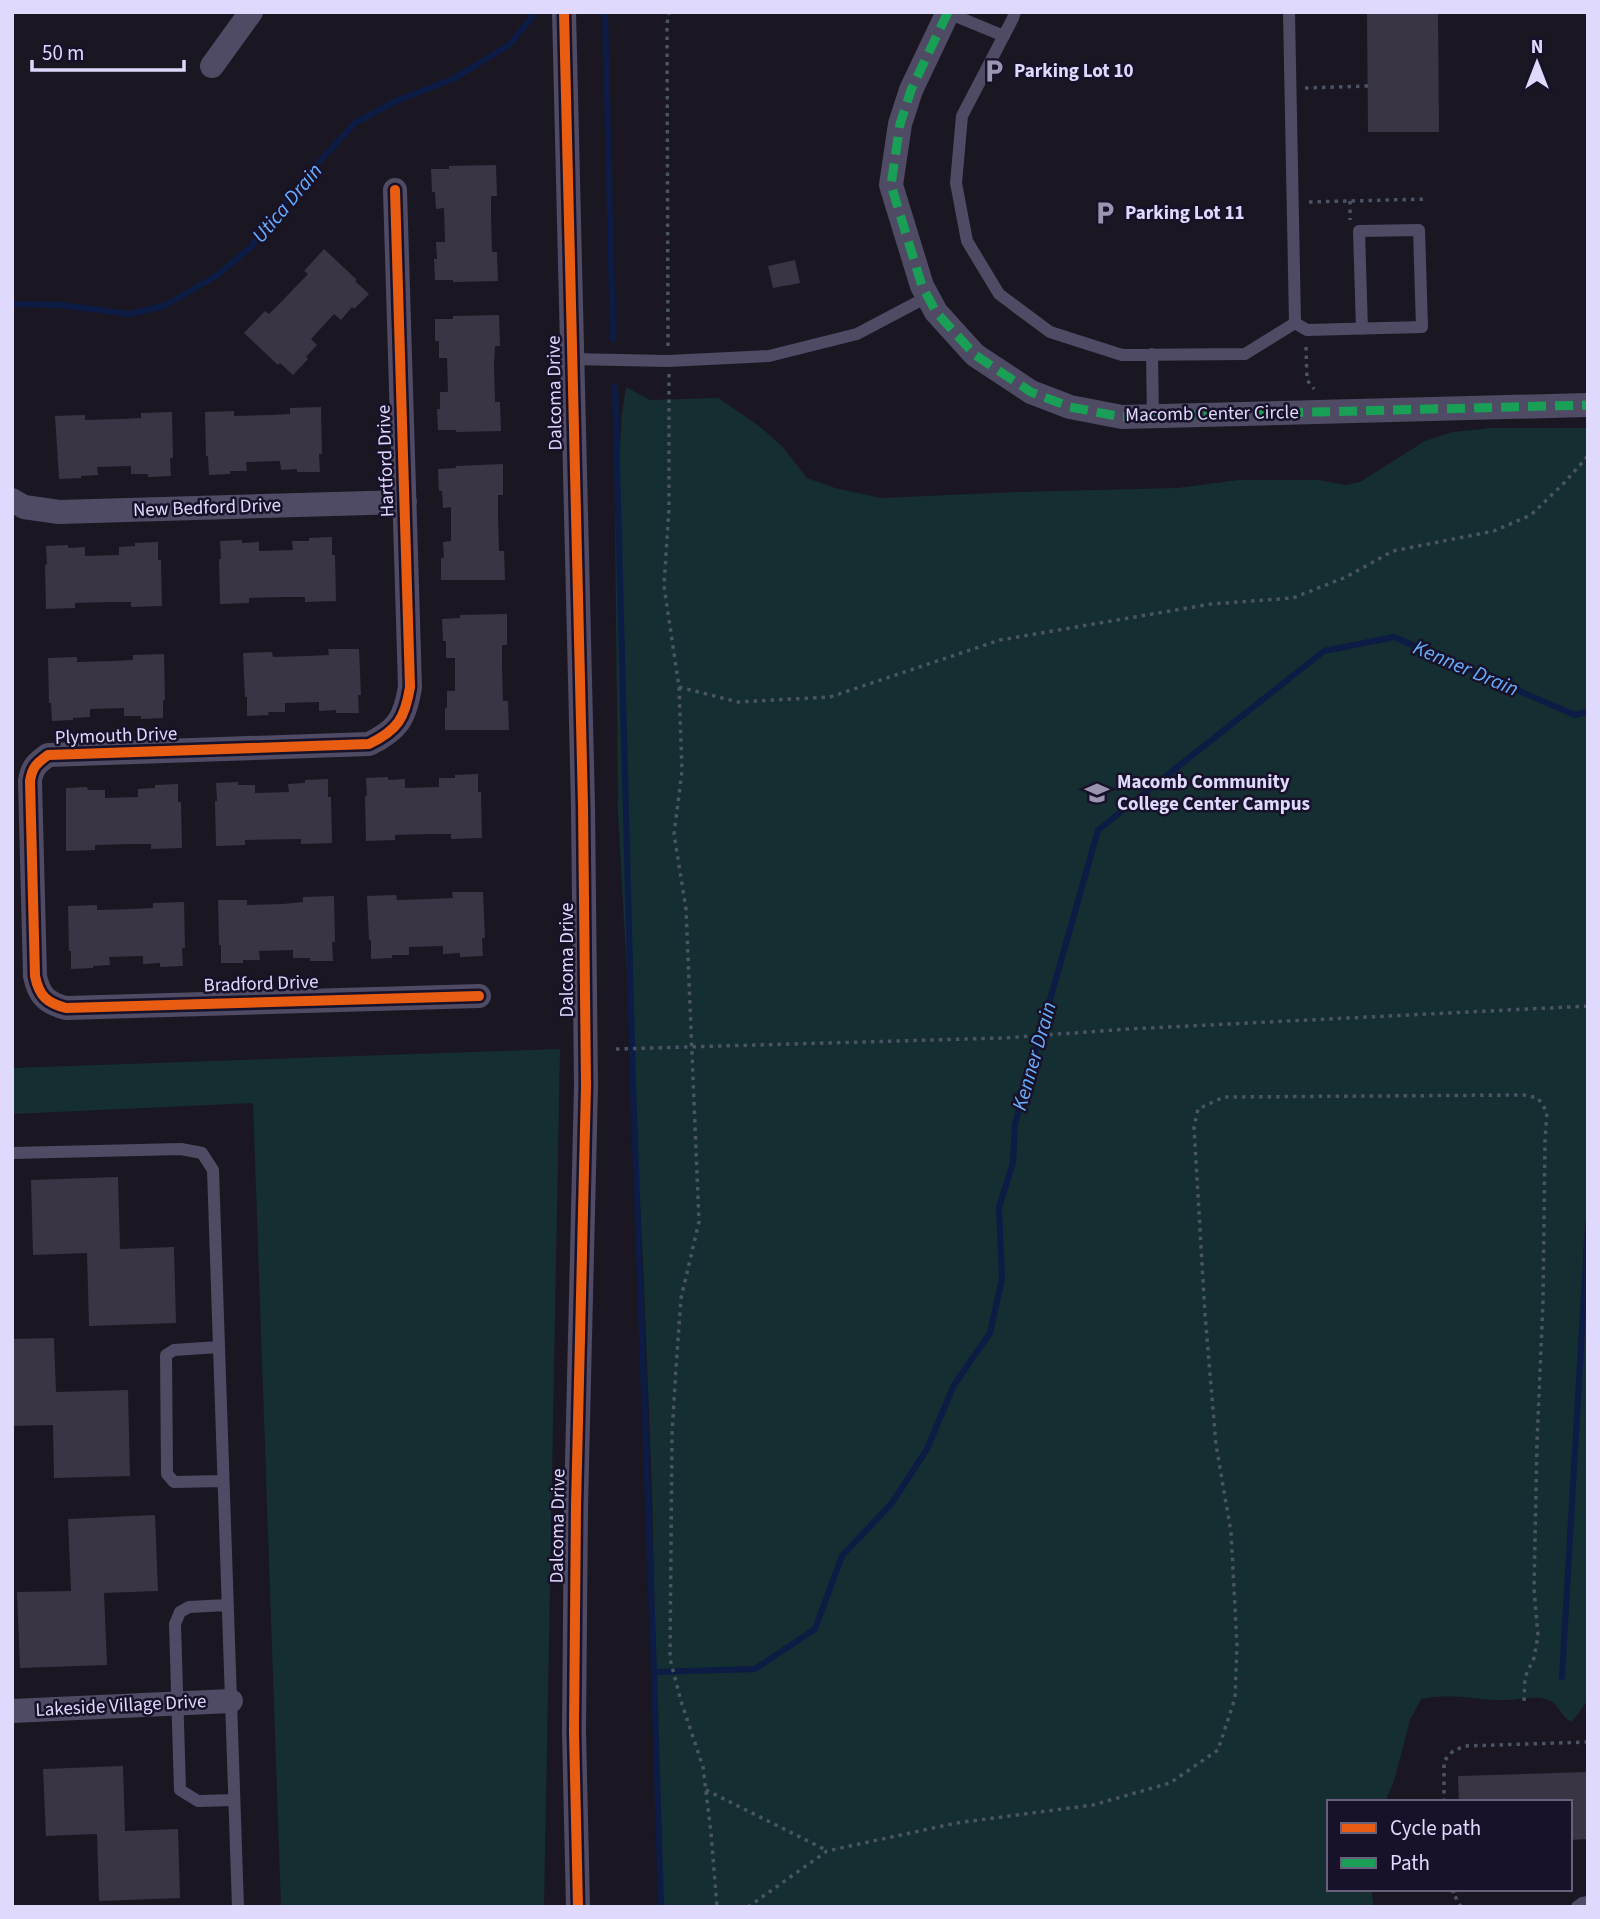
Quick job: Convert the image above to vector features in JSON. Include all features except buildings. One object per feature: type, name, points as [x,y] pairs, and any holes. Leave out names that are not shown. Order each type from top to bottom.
[{"type":"street","points":[[212,66],[251,12]]},
{"type":"street","name":"Dalcoma Drive","points":[[564,12],[583,806],[586,1086],[575,1520],[574,1731],[578,1907]]},
{"type":"street","name":"Macomb Center Circle","points":[[948,13],[911,90],[900,124],[891,185],[922,286],[936,312],[975,355],[1031,392],[1070,407],[1122,417],[1588,405]]},
{"type":"street","name":"Hartford Drive","points":[[394,728],[402,719],[410,687],[395,190]]},
{"type":"street","name":"New Bedford Drive","points":[[12,500],[24,507],[59,512],[405,502]]},
{"type":"street","name":"Plymouth Drive","points":[[46,1001],[34,976],[30,781],[35,764],[48,755],[369,744],[394,728]]},
{"type":"street","name":"Bradford Drive","points":[[46,1001],[66,1008],[479,996]]},
{"type":"street","name":"Lakeside Village Drive","points":[[12,1711],[231,1701]]},
{"type":"lane","points":[[1014,12],[962,116],[956,183],[967,241],[999,293],[1050,332],[1122,355],[1245,354],[1295,323]]},
{"type":"lane","points":[[1289,12],[1295,323]]},
{"type":"lane","points":[[948,13],[1004,36]]},
{"type":"lane","points":[[1295,323],[1307,330],[1362,329],[1422,327],[1419,230],[1359,231],[1362,329]]},
{"type":"lane","points":[[571,359],[668,361],[769,356],[858,334],[927,297]]},
{"type":"lane","points":[[1152,354],[1153,417]]},
{"type":"lane","points":[[12,1153],[181,1149],[201,1153],[213,1170],[238,1907]]},
{"type":"lane","points":[[219,1347],[174,1350],[166,1355],[167,1474],[174,1482],[223,1481]]},
{"type":"lane","points":[[228,1605],[189,1607],[180,1612],[175,1624],[176,1703],[180,1790],[198,1801],[234,1800]]},
{"type":"lane","points":[[1577,1907],[1582,1902],[1588,1902]]},
{"type":"path","points":[[669,12],[669,508],[664,586],[679,687],[682,771],[674,834],[687,909],[699,1222],[681,1298],[671,1435],[670,1658],[703,1767],[717,1907]]},
{"type":"path","points":[[1305,88],[1368,86]]},
{"type":"path","points":[[1307,202],[1428,199]]},
{"type":"path","points":[[1350,201],[1350,224]]},
{"type":"path","points":[[679,687],[738,702],[830,697],[1000,640],[1211,604],[1293,598],[1346,577],[1392,551],[1494,531],[1531,514],[1588,456]]},
{"type":"path","points":[[616,1049],[1003,1038],[1129,1029],[1588,1006]]},
{"type":"path","points":[[748,1907],[827,1851],[956,1823],[1093,1805],[1170,1783],[1218,1750],[1235,1698],[1237,1645],[1231,1532],[1216,1445],[1205,1314],[1194,1127],[1198,1109],[1224,1097],[1524,1095],[1538,1098],[1547,1112],[1534,1589],[1538,1634],[1534,1658],[1525,1677],[1524,1702]]},
{"type":"path","points":[[1444,1800],[1444,1761],[1453,1751],[1465,1746],[1588,1742]]},
{"type":"path","points":[[706,1790],[827,1851]]},
{"type":"path","points":[[1452,1891],[1461,1907]]},
{"type":"green space","name":"Macomb Community College Center Campus","points":[[626,387],[650,400],[718,398],[759,426],[782,446],[807,478],[835,488],[881,498],[1177,488],[1239,480],[1319,480],[1346,485],[1360,482],[1425,441],[1453,432],[1491,428],[1588,428],[1588,1700],[1572,1722],[1552,1702],[1544,1699],[1504,1700],[1442,1696],[1421,1699],[1410,1720],[1394,1781],[1386,1800],[1327,1800],[1327,1891],[1371,1891],[1374,1907],[661,1907],[652,1491],[643,1261],[618,813],[615,520]]},
{"type":"green space","points":[[560,1049],[544,1907],[281,1907],[253,1103],[12,1114],[12,1068]]},
{"type":"waterway","points":[[605,12],[613,339]]},
{"type":"waterway","name":"Utica Drain","points":[[12,304],[61,305],[129,314],[164,306],[216,276],[250,248],[305,177],[355,123],[396,101],[453,79],[509,45],[533,16]]},
{"type":"waterway","points":[[615,387],[633,1085],[661,1907]]},
{"type":"waterway","name":"Kenner Drain","points":[[654,1672],[755,1669],[815,1629],[842,1556],[892,1503],[927,1449],[954,1385],[990,1333],[1002,1279],[999,1207],[1013,1163],[1015,1124],[1098,830],[1324,651],[1394,637],[1575,715],[1588,712]]},
{"type":"waterway","points":[[1562,1677],[1588,1224]]},
{"type":"marked path","points":[[948,12],[911,90],[900,124],[891,185],[922,286],[936,312],[975,355],[1031,392],[1070,407],[1122,417],[1588,405]]},
{"type":"cycle path","points":[[564,12],[583,806],[586,1086],[576,1506],[574,1731],[578,1907]]},
{"type":"cycle path","points":[[395,190],[410,687],[406,707],[393,728],[369,744],[48,755],[41,760],[32,772],[30,781],[35,976],[45,998],[66,1008],[479,996]]},
{"type":"place","name":"Parking Lot 10","points":[[994,71]]},
{"type":"place","name":"Parking Lot 11","points":[[1105,213]]},
{"type":"place","name":"Macomb Community College Center Campus","points":[[1097,793]]}]
